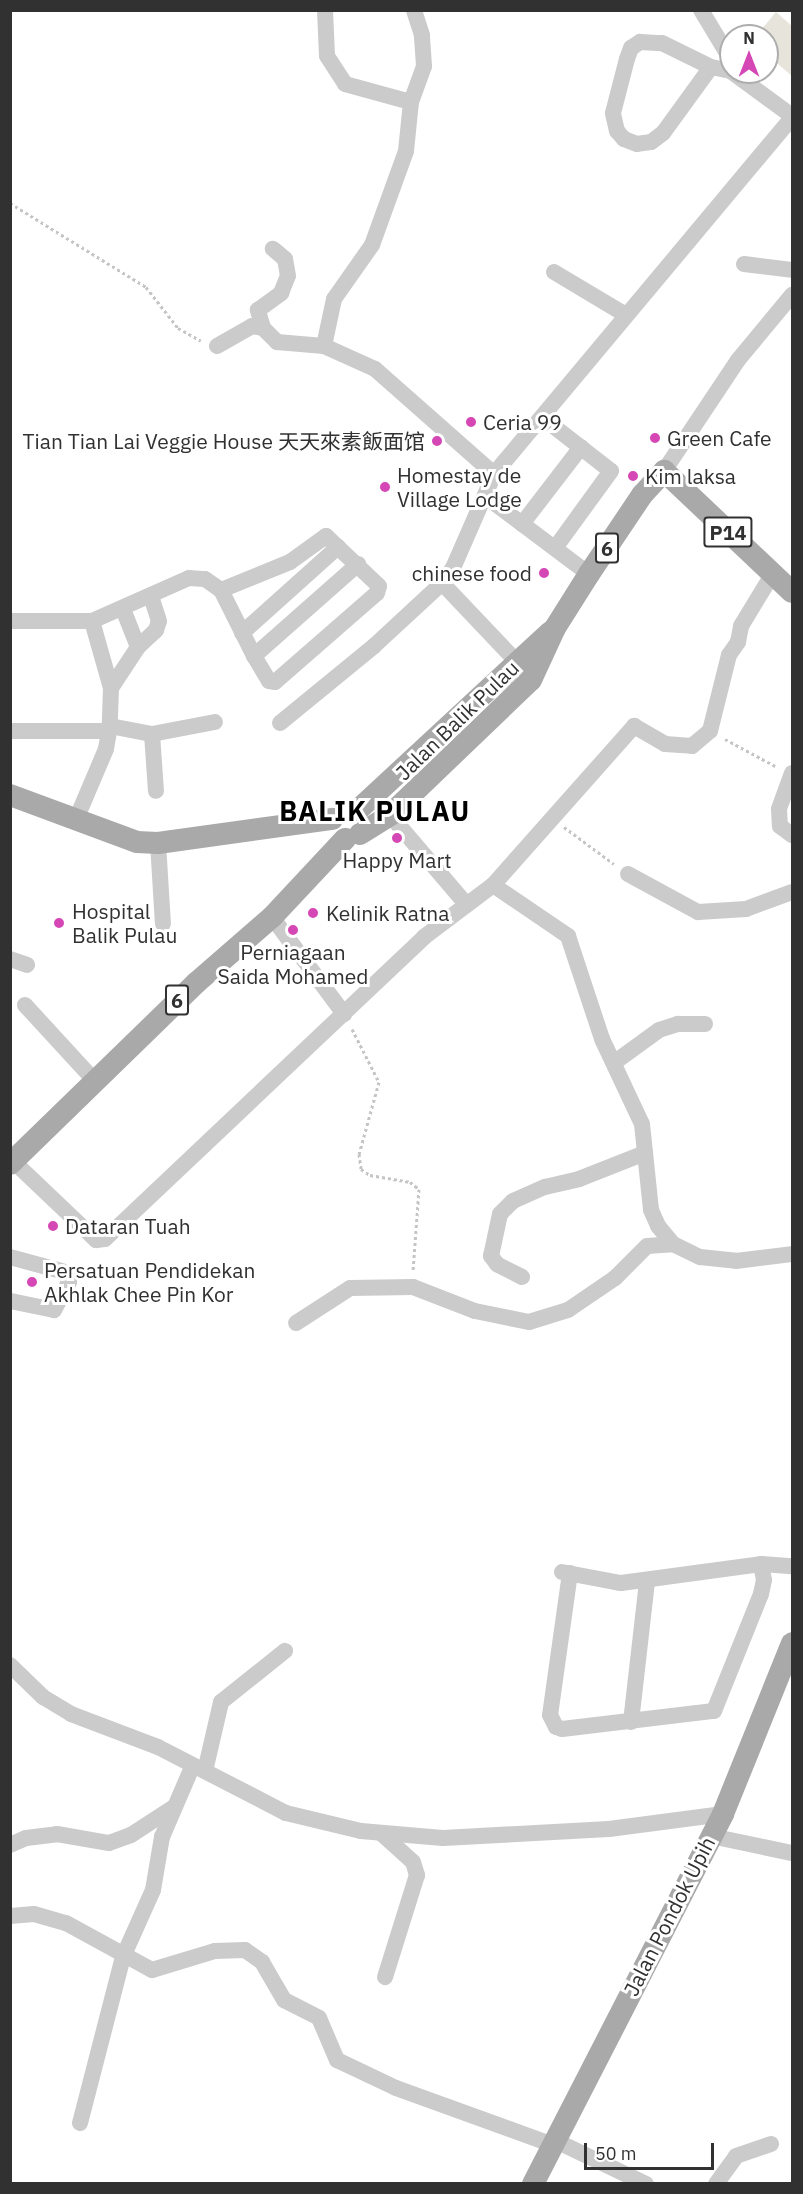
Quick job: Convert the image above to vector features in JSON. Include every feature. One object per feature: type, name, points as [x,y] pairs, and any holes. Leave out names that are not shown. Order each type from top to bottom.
[{"type":"main road","name":"Jalan Balik Pulau","points":[[12,1162],[94,1080],[272,917],[352,837],[390,815],[531,680],[555,628],[589,574],[642,495],[664,471]]},
{"type":"main road","name":"P14","points":[[664,471],[792,592]]},
{"type":"main road","name":"Jalan Balik Pulau","points":[[358,810],[384,790],[516,661],[555,628]]},
{"type":"main road","name":"6","points":[[10,795],[75,822],[137,842],[158,843],[332,819],[343,808],[358,810]]},
{"type":"main road","points":[[332,819],[333,830],[352,837],[364,819],[358,810]]},
{"type":"main road","name":"Jalan Pondok Upih","points":[[533,2184],[723,1814],[792,1643]]},
{"type":"street","points":[[325,10],[327,56],[345,84],[411,102]]},
{"type":"street","points":[[324,346],[334,299],[372,245],[406,152],[411,102],[424,66],[422,35],[414,10]]},
{"type":"street","points":[[700,10],[719,41]]},
{"type":"street","points":[[711,67],[663,133],[651,142],[637,144],[617,131],[613,113],[631,48],[650,41],[662,43],[719,69]]},
{"type":"street","points":[[280,723],[374,646],[442,583],[453,568],[494,474],[543,418],[792,116],[748,84]]},
{"type":"street","points":[[273,249],[285,259],[288,276],[281,293],[258,310],[263,328],[277,342],[285,345],[324,346],[375,369],[494,474]]},
{"type":"street","points":[[744,264],[792,270]]},
{"type":"street","points":[[554,272],[626,315]]},
{"type":"street","points":[[664,471],[738,360],[792,295]]},
{"type":"street","points":[[217,346],[252,326],[263,328]]},
{"type":"street","points":[[543,418],[611,471],[555,549]]},
{"type":"street","points":[[522,524],[581,447]]},
{"type":"street","points":[[485,496],[589,574]]},
{"type":"street","points":[[10,621],[92,621],[189,578],[205,579],[221,590],[269,681],[280,681],[377,593],[378,583],[330,537],[322,536],[290,562],[221,590]]},
{"type":"street","points":[[242,633],[338,547]]},
{"type":"street","points":[[254,656],[358,564]]},
{"type":"street","points":[[12,1162],[96,1240],[105,1239],[424,937],[494,885],[634,726],[665,744],[674,745],[692,746],[710,731],[729,655],[738,642],[741,626],[772,574]]},
{"type":"street","points":[[442,583],[516,661]]},
{"type":"street","points":[[111,688],[138,647],[158,626],[151,596]]},
{"type":"street","points":[[123,609],[138,647]]},
{"type":"street","points":[[75,822],[106,749],[109,728],[111,688],[92,621]]},
{"type":"street","points":[[10,731],[109,728],[152,734],[215,722]]},
{"type":"street","points":[[152,734],[156,791]]},
{"type":"street","points":[[791,774],[779,810],[780,826],[792,835]]},
{"type":"street","points":[[390,815],[467,905]]},
{"type":"street","points":[[158,843],[162,924]]},
{"type":"street","points":[[628,874],[698,912],[746,909],[792,892]]},
{"type":"street","points":[[494,885],[568,936],[599,1031],[637,1106],[651,1210],[673,1244]]},
{"type":"street","points":[[272,917],[344,1014]]},
{"type":"street","points":[[10,959],[27,965]]},
{"type":"street","points":[[25,1005],[94,1080]]},
{"type":"street","points":[[615,1062],[659,1030],[678,1024],[705,1024]]},
{"type":"street","points":[[522,1276],[498,1264],[491,1256],[500,1214],[513,1201],[545,1187],[579,1179],[645,1153]]},
{"type":"street","points":[[296,1323],[350,1288],[412,1287],[475,1311],[529,1322],[568,1310],[615,1278],[647,1246],[673,1244],[700,1257],[736,1262],[792,1254]]},
{"type":"street","points":[[10,1257],[65,1272],[69,1282],[54,1310],[10,1300]]},
{"type":"street","points":[[760,1564],[764,1580],[761,1594],[720,1704],[705,1715],[556,1727],[550,1715],[566,1573],[621,1583],[760,1564],[792,1566]]},
{"type":"street","points":[[631,1722],[647,1581]]},
{"type":"street","points":[[80,2123],[123,1957],[153,1890],[162,1837],[175,1806],[199,1768],[221,1702],[285,1651]]},
{"type":"street","points":[[10,1665],[57,1708],[158,1747],[286,1813],[381,1833],[443,1838],[609,1829],[723,1814]]},
{"type":"street","points":[[10,1845],[26,1838],[57,1834],[110,1843],[132,1835],[175,1806]]},
{"type":"street","points":[[381,1833],[413,1862],[417,1875],[385,1977]]},
{"type":"street","points":[[711,1836],[792,1853]]},
{"type":"street","points":[[10,1916],[34,1914],[58,1920],[123,1957],[152,1970],[215,1951],[250,1953],[262,1962],[284,2000],[319,2018],[337,2060],[396,2088],[553,2142],[646,2184]]},
{"type":"street","points":[[716,2184],[736,2156],[771,2144]]},
{"type":"path","points":[[10,203],[146,287],[178,328],[217,346]]},
{"type":"path","points":[[710,731],[791,774]]},
{"type":"path","points":[[554,819],[628,874]]},
{"type":"path","points":[[344,1014],[380,1082],[359,1154],[362,1169],[370,1175],[410,1182],[419,1189],[412,1287]]},
{"type":"shaded area","points":[[776,12],[792,26],[792,76],[779,65],[779,24],[766,24]]},
{"type":"place","name":"Ceria 99","points":[[471,422]]},
{"type":"place","name":"Green Cafe","points":[[655,438]]},
{"type":"place","name":"Tian Tian Lai Veggie House 天天來素飯面馆","points":[[437,441]]},
{"type":"place","name":"Kim laksa","points":[[633,476]]},
{"type":"place","name":"Homestay de Village Lodge","points":[[385,487]]},
{"type":"place","name":"chinese food","points":[[544,573]]},
{"type":"place","name":"Happy Mart","points":[[397,838]]},
{"type":"place","name":"Kelinik Ratna","points":[[313,913]]},
{"type":"place","name":"Hospital Balik Pulau","points":[[59,923]]},
{"type":"place","name":"Perniagaan Saida Mohamed","points":[[293,930]]},
{"type":"place","name":"Dataran Tuah","points":[[53,1226]]},
{"type":"place","name":"Persatuan Pendidekan Akhlak Chee Pin Kor","points":[[32,1282]]},
{"type":"district","name":"BALIK PULAU","points":[[375,811]]}]
